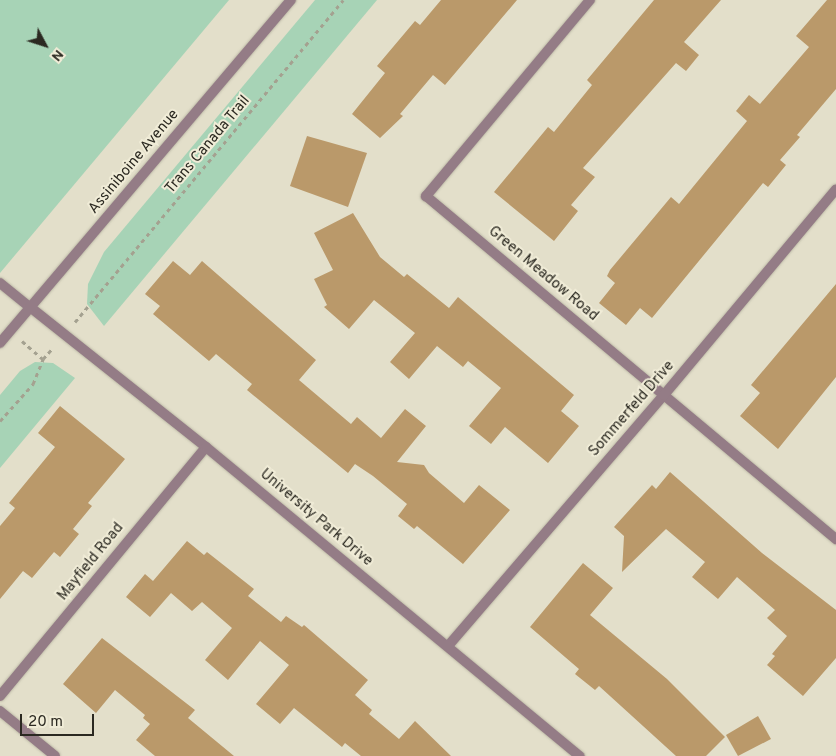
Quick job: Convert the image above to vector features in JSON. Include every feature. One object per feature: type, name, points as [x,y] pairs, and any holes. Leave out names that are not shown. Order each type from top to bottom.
[{"type":"street","name":"Assiniboine Avenue","points":[[0,343],[291,0]]},
{"type":"street","name":"Green Meadow Road","points":[[590,0],[426,196],[836,539]]},
{"type":"street","name":"Sommerfeld Drive","points":[[448,646],[664,395],[836,189]]},
{"type":"street","name":"University Park Drive","points":[[0,283],[206,447],[580,756]]},
{"type":"street","name":"Mayfield Road","points":[[0,696],[206,447]]},
{"type":"street","points":[[0,712],[55,756]]},
{"type":"path","name":"Trans Canada Trail","points":[[90,305],[343,0]]},
{"type":"path","points":[[0,421],[33,384],[43,359]]},
{"type":"green space","points":[[0,0],[229,0],[0,273]]},
{"type":"green space","points":[[315,0],[377,0],[104,326],[87,304],[88,284],[104,252]]},
{"type":"green space","points":[[35,362],[53,363],[75,378],[0,468],[0,395],[20,371]]},
{"type":"building","points":[[441,0],[517,0],[445,85],[433,75],[400,114],[403,116],[380,138],[352,114],[385,73],[377,66],[415,21],[420,25]]},
{"type":"building","points":[[654,0],[721,0],[684,42],[699,55],[686,71],[676,63],[583,168],[595,177],[571,205],[578,211],[554,241],[494,192],[548,127],[554,132],[592,85],[587,80]]},
{"type":"building","points":[[827,0],[836,0],[836,89],[797,135],[800,137],[780,160],[786,165],[768,187],[763,183],[652,318],[640,308],[626,325],[599,303],[615,283],[607,276],[610,270],[671,197],[679,204],[747,121],[736,111],[749,95],[760,104],[809,47],[796,36]]},
{"type":"building","points":[[307,136],[367,153],[348,207],[290,186]]},
{"type":"building","points":[[353,213],[380,257],[404,277],[407,274],[449,308],[458,297],[574,395],[561,411],[579,426],[548,463],[505,427],[491,444],[469,426],[501,388],[468,361],[463,367],[437,346],[409,379],[390,362],[415,333],[374,300],[349,329],[324,307],[327,305],[314,279],[333,270],[314,233]]},
{"type":"building","points":[[173,261],[190,275],[202,261],[316,360],[299,380],[351,424],[357,417],[381,438],[405,409],[426,426],[397,462],[424,465],[429,473],[464,503],[479,485],[510,510],[463,564],[417,526],[414,529],[398,516],[407,504],[373,476],[355,464],[348,473],[247,390],[252,384],[216,354],[209,361],[153,314],[160,306],[145,294]]},
{"type":"building","points":[[836,284],[836,377],[778,449],[740,416],[760,393],[751,385]]},
{"type":"building","points":[[60,406],[125,459],[88,503],[92,506],[73,529],[79,534],[60,557],[54,552],[32,578],[23,571],[0,599],[0,526],[15,508],[9,503],[55,447],[38,433]]},
{"type":"building","points":[[670,472],[762,553],[836,610],[836,658],[803,696],[767,665],[775,656],[772,654],[787,636],[767,618],[775,610],[737,577],[718,599],[692,577],[705,562],[666,529],[622,572],[624,536],[614,527],[652,485],[656,489]]},
{"type":"building","points":[[187,541],[204,555],[207,552],[254,589],[248,596],[281,622],[286,616],[302,627],[304,625],[368,680],[355,695],[372,710],[369,714],[399,739],[415,721],[451,756],[361,756],[345,743],[342,747],[294,708],[280,724],[256,704],[289,665],[260,641],[228,680],[205,660],[232,628],[202,602],[192,611],[171,593],[150,617],[126,597],[145,574],[153,581]]},
{"type":"building","points":[[583,563],[613,588],[590,615],[667,679],[725,737],[706,756],[676,756],[599,686],[595,690],[575,674],[579,669],[530,627]]},
{"type":"building","points":[[102,638],[195,710],[188,718],[234,756],[155,756],[136,740],[150,724],[143,718],[145,715],[115,690],[96,713],[63,684]]},
{"type":"building","points":[[758,716],[771,739],[738,756],[726,735]]}]
